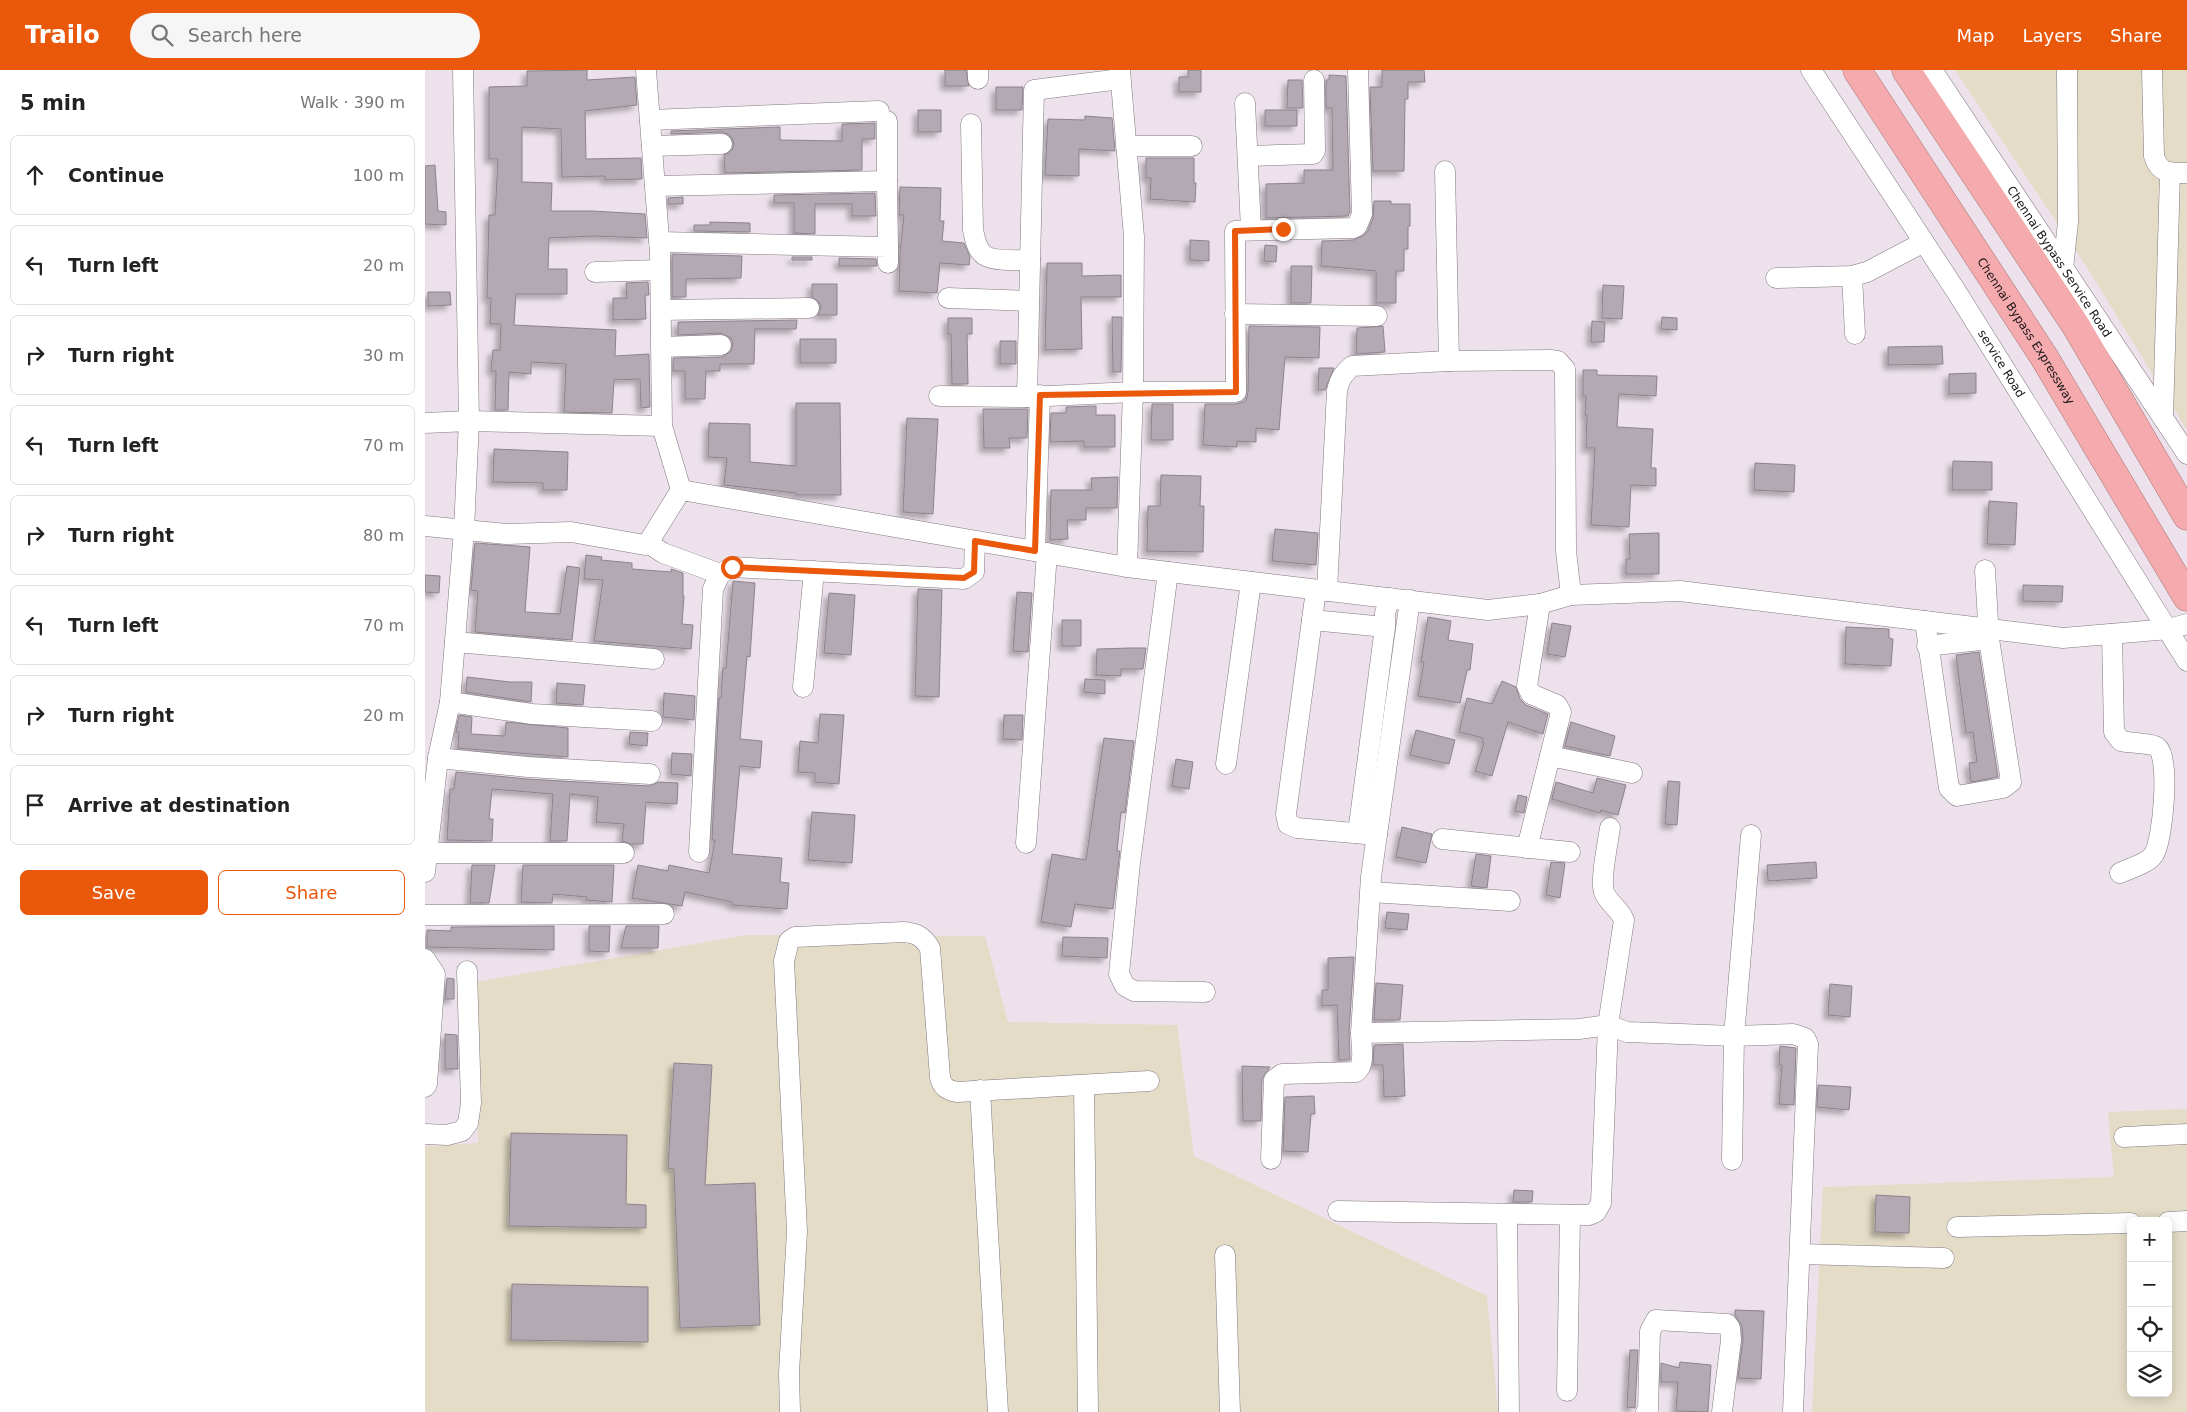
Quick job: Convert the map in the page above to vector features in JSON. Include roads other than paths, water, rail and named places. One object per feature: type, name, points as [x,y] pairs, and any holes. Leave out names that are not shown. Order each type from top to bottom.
[{"type":"highway","name":"Chennai Bypass Expressway","points":[[1857,70],[2044,357],[2185,593]]},
{"type":"highway","points":[[1906,70],[2076,326],[2187,516]]},
{"type":"street","points":[[425,872],[438,758],[450,702],[464,530],[469,421],[463,70]]},
{"type":"street","points":[[646,70],[659,242],[662,426],[681,490],[648,544]]},
{"type":"street","points":[[939,396],[1236,392],[1235,231],[1353,228],[1357,226],[1362,214],[1358,70]]},
{"type":"street","name":"service Road","points":[[1811,70],[2178,626],[2187,660]]},
{"type":"street","name":"Chennai Bypass Service Road","points":[[1932,70],[2187,454]]},
{"type":"street","points":[[2063,269],[2068,222],[2067,70]]},
{"type":"street","points":[[2152,70],[2154,156],[2161,170],[2179,173],[2163,418]]},
{"type":"street","points":[[1026,843],[1041,552],[1029,301],[1033,90],[1120,74],[1134,238],[1133,392],[1127,567]]},
{"type":"street","points":[[1249,156],[1313,154],[1315,151],[1313,80]]},
{"type":"street","points":[[1245,103],[1251,230]]},
{"type":"street","points":[[650,120],[883,116],[887,181],[888,255],[659,242]]},
{"type":"street","points":[[971,124],[973,230],[977,244],[982,254],[991,258],[1030,260]]},
{"type":"street","points":[[651,146],[722,144]]},
{"type":"street","points":[[1126,146],[1192,146]]},
{"type":"street","points":[[1445,171],[1449,361]]},
{"type":"street","points":[[655,186],[887,181]]},
{"type":"street","points":[[1776,278],[1852,276],[1867,272],[1924,242]]},
{"type":"street","points":[[595,272],[660,270]]},
{"type":"street","points":[[1852,276],[1855,334]]},
{"type":"street","points":[[948,298],[1029,301]]},
{"type":"street","points":[[661,310],[809,308]]},
{"type":"street","points":[[1235,314],[1377,316]]},
{"type":"street","points":[[661,347],[721,346]]},
{"type":"street","points":[[1367,834],[1297,828],[1287,824],[1286,814],[1312,620],[1322,590],[1337,391],[1339,379],[1351,366],[1449,361],[1552,360],[1562,364],[1565,369],[1566,551],[1571,595]]},
{"type":"street","points":[[425,423],[469,421],[662,426]]},
{"type":"street","points":[[681,490],[1127,567],[1488,610],[1540,604],[1571,595],[1680,591],[1925,621],[1988,633],[2063,638],[2178,626]]},
{"type":"street","points":[[425,526],[506,534],[571,532],[636,545],[648,544],[663,553],[720,574]]},
{"type":"street","points":[[699,852],[713,589],[720,574],[732,567],[964,578],[974,572],[975,541]]},
{"type":"street","points":[[1925,621],[1927,646],[1949,788],[1957,796],[2003,788],[2011,782],[1988,633],[1985,570]]},
{"type":"street","points":[[803,687],[814,571]]},
{"type":"street","points":[[1168,572],[1129,863],[1119,974],[1125,986],[1134,991],[1205,992]]},
{"type":"street","points":[[1226,764],[1251,582]]},
{"type":"street","points":[[1271,1159],[1274,1080],[1283,1074],[1356,1072],[1360,1069],[1371,892],[1367,834],[1385,613],[1390,598]]},
{"type":"street","points":[[1367,834],[1409,600]]},
{"type":"street","points":[[1527,848],[1561,712],[1557,705],[1531,694],[1527,686],[1540,604]]},
{"type":"street","points":[[1312,620],[1385,627]]},
{"type":"street","points":[[1927,646],[1988,633]]},
{"type":"street","points":[[2112,634],[2114,732],[2121,741],[2155,746],[2160,749],[2163,755],[2165,782],[2159,840],[2156,851],[2147,860],[2120,873]]},
{"type":"street","points":[[455,642],[655,659]]},
{"type":"street","points":[[450,702],[532,714],[651,721]]},
{"type":"street","points":[[1550,756],[1632,772]]},
{"type":"street","points":[[438,758],[529,767],[651,774]]},
{"type":"street","points":[[1338,1211],[1570,1215],[1589,1215],[1596,1212],[1601,1203],[1608,1025],[1624,920],[1621,911],[1607,898],[1603,886],[1610,828]]},
{"type":"street","points":[[1732,1160],[1734,1036],[1751,835]]},
{"type":"street","points":[[1442,839],[1570,852]]},
{"type":"street","points":[[426,853],[624,853]]},
{"type":"street","points":[[1371,892],[1510,901]]},
{"type":"street","points":[[425,915],[664,914]]},
{"type":"street","points":[[790,1412],[789,1374],[797,1231],[784,961],[789,941],[795,936],[904,932],[917,933],[925,940],[930,948],[941,1084],[946,1089],[957,1092],[1149,1081]]},
{"type":"street","points":[[425,959],[435,974],[427,1084],[425,1087]]},
{"type":"street","points":[[425,1134],[447,1135],[462,1131],[468,1123],[471,1103],[467,970]]},
{"type":"street","points":[[1361,1033],[1579,1029],[1608,1025],[1627,1032],[1734,1036],[1793,1034],[1805,1038],[1809,1044],[1793,1412]]},
{"type":"street","points":[[1084,1085],[1088,1412]]},
{"type":"street","points":[[980,1090],[998,1412]]},
{"type":"street","points":[[2124,1137],[2187,1134]]},
{"type":"street","points":[[1507,1214],[1509,1412]]},
{"type":"street","points":[[1567,1391],[1570,1215]]},
{"type":"street","points":[[2172,1222],[2187,1221]]},
{"type":"street","points":[[1957,1227],[2127,1223]]},
{"type":"street","points":[[1225,1254],[1230,1412]]},
{"type":"street","points":[[1800,1254],[1944,1258]]},
{"type":"street","points":[[1646,1412],[1648,1409],[1650,1331],[1656,1320],[1727,1324],[1730,1328],[1731,1340],[1722,1412]]}]
